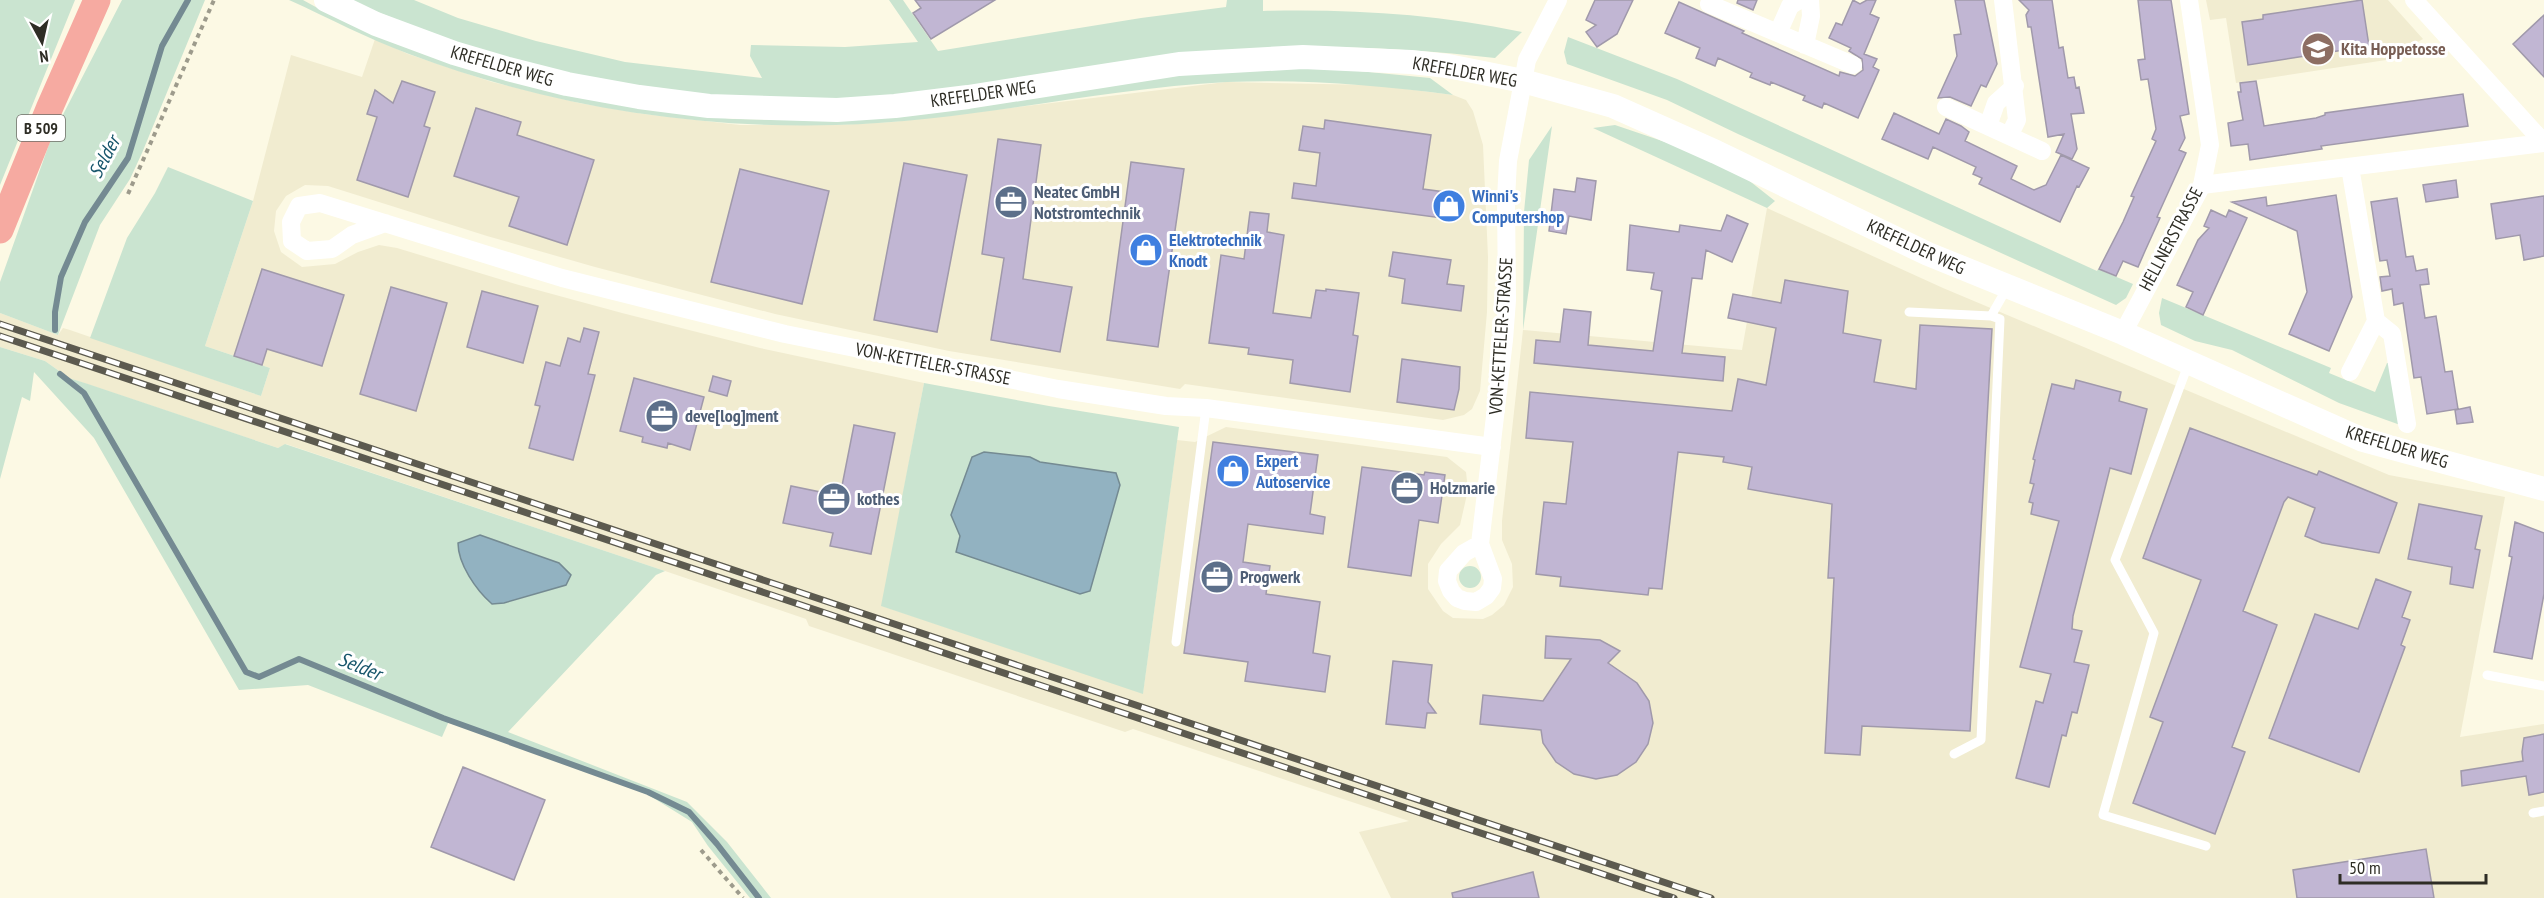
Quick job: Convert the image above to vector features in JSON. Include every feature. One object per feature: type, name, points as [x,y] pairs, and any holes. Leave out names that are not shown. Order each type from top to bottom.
[{"type":"main road","name":"B 509","points":[[0,230],[49,109],[97,0]]},
{"type":"street","name":"KREFELDER WEG","points":[[326,0],[376,24],[454,53],[508,69],[587,88],[709,106],[837,110],[895,106],[968,97],[1179,63],[1282,57],[1411,62],[1448,66],[1523,81],[1613,106],[1716,152],[1928,254],[2007,288],[2123,333],[2363,440],[2544,489]]},
{"type":"street","points":[[1523,81],[1527,60],[1558,0]]},
{"type":"street","points":[[1778,33],[1790,6],[1798,0]]},
{"type":"street","points":[[1805,45],[1811,16],[1810,0]]},
{"type":"street","points":[[2003,0],[2018,120],[2009,136]]},
{"type":"street","name":"HELLNERSTRASSE","points":[[2123,333],[2202,185],[2210,145],[2189,0]]},
{"type":"street","points":[[2414,0],[2544,143]]},
{"type":"street","points":[[1709,4],[1853,65]]},
{"type":"street","name":"VON-KETTELER-STRASSE","points":[[1480,544],[1507,300],[1508,161],[1523,81]]},
{"type":"street","points":[[1988,126],[1996,103],[2015,87]]},
{"type":"street","points":[[1946,107],[2042,151]]},
{"type":"street","points":[[2202,185],[2544,143]]},
{"type":"street","points":[[2350,167],[2376,321],[2350,372]]},
{"type":"street","name":"VON-KETTELER-STRASSE","points":[[385,223],[352,234],[333,249],[307,251],[292,241],[291,222],[299,206],[320,203],[385,223],[562,278],[785,334],[1058,388],[1166,406],[1206,408],[1492,447]]},
{"type":"street","points":[[2376,321],[2392,334],[2407,424]]},
{"type":"lane","points":[[1991,315],[2007,288]]},
{"type":"lane","points":[[1909,312],[1991,315],[2000,319],[1981,740],[1954,754]]},
{"type":"lane","points":[[2189,363],[2115,560],[2154,633],[2103,815],[2206,846]]},
{"type":"lane","points":[[1176,642],[1206,408]]},
{"type":"lane","points":[[2487,675],[2544,686]]},
{"type":"lane","points":[[2533,813],[2544,811]]},
{"type":"path","points":[[128,194],[214,0]]},
{"type":"path","points":[[701,850],[743,898]]},
{"type":"shaded area","name":"Kita Hoppetosse","points":[[2206,0],[2388,0],[2423,39],[2386,60],[2236,83],[2226,18],[2210,20]]},
{"type":"shaded area","points":[[375,39],[408,54],[492,82],[579,103],[644,114],[740,125],[837,125],[893,122],[1226,82],[1375,85],[1453,95],[1466,100],[1473,111],[1483,145],[1488,257],[1487,312],[1480,391],[1472,409],[1464,415],[1443,420],[1185,384],[1180,389],[949,351],[775,314],[595,267],[328,186],[305,185],[286,196],[276,211],[274,231],[281,252],[302,267],[335,264],[358,252],[379,245],[397,248],[622,313],[760,348],[924,383],[882,606],[1143,693],[1177,440],[1195,442],[1226,427],[1447,457],[1466,472],[1468,490],[1460,525],[1441,544],[1428,564],[1428,589],[1443,611],[1453,618],[1483,619],[1504,605],[1513,587],[1512,564],[1502,540],[1502,521],[1523,330],[1742,350],[1767,208],[1943,288],[2389,475],[2505,497],[2460,737],[2544,724],[2544,898],[1391,898],[1359,832],[1409,821],[1133,729],[1125,732],[809,626],[806,619],[286,444],[278,448],[69,378],[45,361],[0,347],[0,313],[58,335],[63,328],[70,330],[261,396],[270,368],[205,346],[253,201],[291,55],[362,77]]},
{"type":"green space","points":[[0,0],[75,0],[0,185]]},
{"type":"green space","points":[[122,0],[205,0],[130,179],[100,225],[58,335],[0,313],[0,282],[52,136]]},
{"type":"green space","points":[[289,0],[303,0],[323,11],[646,108],[733,119],[806,120],[1226,70],[1328,68],[1430,78],[1453,95],[1340,84],[1284,81],[1227,82],[1129,91],[983,112],[885,123],[781,125],[727,123],[619,110],[513,87],[460,72],[394,48]]},
{"type":"green space","points":[[349,0],[414,0],[458,18],[536,41],[625,62],[762,78],[750,56],[751,45],[845,47],[918,42],[889,0],[903,0],[938,51],[1141,18],[1226,7],[1227,0],[1263,0],[1263,11],[1393,14],[1457,21],[1522,32],[1495,58],[1360,48],[1260,49],[1177,57],[931,92],[803,99],[689,94],[637,87],[552,70],[429,32]]},
{"type":"green space","points":[[1568,37],[1677,79],[2097,271],[2098,269],[2133,284],[2126,298],[2116,305],[1667,100],[1567,64],[1564,52]]},
{"type":"green space","points":[[1615,125],[1677,146],[1742,175],[1775,201],[1767,208],[1593,128]]},
{"type":"green space","points":[[1552,126],[1523,330],[1524,212],[1529,160]]},
{"type":"green space","points":[[168,167],[253,201],[205,346],[270,368],[261,396],[90,338],[127,238]]},
{"type":"green space","points":[[2162,298],[2331,368],[2329,373],[2375,392],[2387,363],[2393,363],[2403,426],[2339,403],[2232,350],[2195,341],[2161,325],[2159,313]]},
{"type":"green space","points":[[0,347],[45,361],[69,378],[278,448],[285,444],[665,571],[656,575],[508,732],[687,802],[727,842],[771,898],[750,898],[708,846],[692,822],[647,794],[449,721],[442,737],[308,685],[239,690],[94,438],[34,372],[30,401],[22,397],[0,479]],"holes":[[[480,535],[559,563],[571,575],[566,585],[505,603],[492,604]]]},
{"type":"green space","points":[[924,383],[1179,427],[1143,694],[881,606]],"holes":[[[1030,457],[1040,462],[1116,473],[957,553],[960,536]]]},
{"type":"green space","points":[[1470,566],[1478,569],[1481,577],[1478,585],[1470,588],[1462,585],[1459,577],[1462,569]]},
{"type":"water","points":[[984,452],[1030,457],[1040,462],[1116,473],[1120,485],[1090,591],[1080,594],[956,552],[960,536],[951,515],[972,457]]},
{"type":"water","points":[[480,535],[559,563],[571,575],[566,585],[504,603],[492,604],[469,576],[459,551],[458,543]]},
{"type":"building","points":[[915,0],[995,0],[931,39],[913,13],[921,8]]},
{"type":"building","points":[[1595,0],[1633,0],[1617,34],[1597,47],[1586,32],[1596,25],[1586,20]]},
{"type":"building","points":[[1738,0],[1757,0],[1753,10],[1737,3]]},
{"type":"building","points":[[1853,0],[1860,4],[1867,0],[1876,0],[1870,14],[1879,18],[1864,54],[1877,59],[1873,67],[1879,70],[1858,118],[1824,103],[1822,108],[1803,100],[1805,96],[1771,82],[1770,85],[1750,77],[1752,73],[1718,58],[1715,66],[1696,58],[1700,48],[1665,33],[1679,2],[1839,76],[1840,72],[1855,76],[1863,70],[1862,59],[1849,51],[1851,48],[1829,38],[1836,23],[1842,25]]},
{"type":"building","points":[[1955,0],[1984,0],[1997,64],[1986,87],[1981,85],[1971,106],[1950,97],[1938,98],[1957,56],[1954,35],[1961,34]]},
{"type":"building","points":[[2019,0],[2052,0],[2059,48],[2063,47],[2068,78],[2074,77],[2076,88],[2079,87],[2084,113],[2071,114],[2077,149],[2072,159],[2056,152],[2064,134],[2048,137],[2031,27],[2028,27],[2026,15],[2029,10]]},
{"type":"building","points":[[2138,0],[2171,0],[2189,114],[2180,116],[2185,138],[2179,150],[2186,153],[2157,217],[2160,218],[2138,267],[2123,261],[2116,276],[2099,269],[2123,222],[2134,197],[2131,196],[2156,141],[2152,139],[2156,129],[2148,79],[2141,80],[2138,60],[2145,59]]},
{"type":"building","points":[[2362,0],[2369,46],[2248,65],[2242,22],[2263,19],[2263,15]]},
{"type":"building","points":[[2544,15],[2544,77],[2513,44]]},
{"type":"building","points":[[402,81],[435,92],[424,126],[430,128],[408,197],[357,180],[377,117],[367,114],[375,90],[393,103]]},
{"type":"building","points":[[2256,81],[2264,126],[2316,118],[2325,113],[2463,94],[2468,126],[2321,146],[2322,149],[2250,160],[2248,144],[2231,146],[2228,123],[2243,120],[2238,92],[2241,92],[2240,83]]},
{"type":"building","points":[[476,108],[521,122],[517,135],[594,160],[567,245],[509,226],[519,197],[454,176]]},
{"type":"building","points":[[1894,113],[1939,134],[1946,119],[1961,126],[1969,132],[1965,141],[2017,166],[2011,179],[2034,190],[2046,185],[2061,155],[2089,168],[2079,187],[2077,186],[2060,222],[1979,184],[1982,178],[1973,174],[1976,167],[1933,147],[1928,159],[1882,139]]},
{"type":"building","points":[[1325,120],[1431,135],[1423,189],[1460,194],[1457,220],[1292,198],[1294,183],[1316,186],[1320,153],[1299,150],[1303,126],[1324,129]]},
{"type":"building","points":[[998,139],[1041,145],[1023,279],[1072,287],[1060,352],[991,340],[1004,258],[982,254]]},
{"type":"building","points":[[1131,162],[1184,169],[1158,347],[1107,340]]},
{"type":"building","points":[[904,163],[967,175],[937,332],[874,320]]},
{"type":"building","points":[[740,169],[829,191],[802,304],[711,282]]},
{"type":"building","points":[[1577,178],[1596,181],[1591,220],[1569,216],[1566,234],[1549,231],[1554,189],[1575,192]]},
{"type":"building","points":[[2456,180],[2458,197],[2426,202],[2423,185]]},
{"type":"building","points":[[2336,195],[2352,297],[2329,351],[2289,334],[2307,292],[2297,231],[2232,202],[2266,197],[2267,206]]},
{"type":"building","points":[[2544,196],[2544,256],[2524,260],[2520,235],[2496,239],[2491,204]]},
{"type":"building","points":[[2397,198],[2406,257],[2413,256],[2416,271],[2427,269],[2429,284],[2420,285],[2425,318],[2436,316],[2445,372],[2452,371],[2458,409],[2427,414],[2421,377],[2414,378],[2403,303],[2394,305],[2392,289],[2382,291],[2380,277],[2390,276],[2387,260],[2380,261],[2371,202]]},
{"type":"building","points":[[2211,210],[2226,217],[2229,210],[2247,218],[2203,315],[2186,307],[2193,292],[2177,285],[2198,240],[2209,228],[2204,226]]},
{"type":"building","points":[[1250,212],[1269,214],[1267,232],[1284,235],[1273,313],[1311,318],[1316,290],[1359,293],[1353,335],[1358,336],[1350,392],[1290,383],[1293,360],[1248,354],[1249,348],[1209,343],[1221,255],[1244,259]]},
{"type":"building","points":[[1727,215],[1748,224],[1732,262],[1706,250],[1702,279],[1692,278],[1682,353],[1725,357],[1723,381],[1534,363],[1536,340],[1560,342],[1564,309],[1591,312],[1588,345],[1653,351],[1662,291],[1651,289],[1654,273],[1627,270],[1630,225],[1679,232],[1680,225],[1721,231]]},
{"type":"building","points":[[1393,252],[1451,260],[1447,284],[1464,286],[1461,311],[1402,303],[1405,279],[1389,276]]},
{"type":"building","points":[[262,269],[344,295],[322,366],[267,349],[262,365],[234,356]]},
{"type":"building","points":[[1785,280],[1848,291],[1843,333],[1881,340],[1874,382],[1916,389],[1920,325],[1992,329],[1970,731],[1862,726],[1860,755],[1825,753],[1834,578],[1828,578],[1832,504],[1748,489],[1752,467],[1723,462],[1724,457],[1678,452],[1662,589],[1649,588],[1648,595],[1560,586],[1561,577],[1536,574],[1544,502],[1566,504],[1573,442],[1526,438],[1530,392],[1732,411],[1738,379],[1766,385],[1776,328],[1728,318],[1733,294],[1781,303]]},
{"type":"building","points":[[391,287],[447,303],[416,411],[360,394]]},
{"type":"building","points":[[482,291],[538,306],[523,363],[467,347]]},
{"type":"building","points":[[584,328],[599,332],[588,374],[595,375],[573,460],[529,448],[540,406],[535,405],[546,362],[560,366],[568,338],[580,342]]},
{"type":"building","points":[[1402,359],[1460,367],[1459,389],[1454,410],[1397,402]]},
{"type":"building","points":[[713,376],[731,381],[727,396],[709,391]]},
{"type":"building","points":[[634,378],[704,397],[690,450],[668,443],[667,448],[642,442],[643,437],[620,431]]},
{"type":"building","points":[[2076,380],[2121,392],[2119,401],[2147,409],[2131,474],[2110,468],[2073,616],[2072,629],[2082,631],[2074,662],[2089,665],[2077,713],[2072,712],[2066,736],[2062,735],[2049,787],[2016,778],[2036,701],[2043,703],[2051,674],[2020,667],[2059,521],[2031,514],[2033,503],[2029,502],[2034,484],[2030,483],[2035,460],[2033,459],[2052,384],[2074,389]]},
{"type":"building","points":[[2470,407],[2473,422],[2457,424],[2455,410]]},
{"type":"building","points":[[854,425],[895,433],[871,554],[830,546],[833,533],[783,523],[791,486],[840,496]]},
{"type":"building","points":[[2190,428],[2317,475],[2319,471],[2397,503],[2379,553],[2322,543],[2305,536],[2315,508],[2288,497],[2284,502],[2243,611],[2277,625],[2232,747],[2245,752],[2215,834],[2133,803],[2163,722],[2150,717],[2201,580],[2143,558]]},
{"type":"building","points":[[1213,442],[1318,455],[1310,514],[1325,517],[1323,534],[1248,524],[1243,562],[1270,566],[1266,594],[1320,602],[1313,653],[1330,656],[1325,692],[1245,681],[1248,662],[1184,653]]},
{"type":"building","points":[[1362,467],[1424,475],[1425,472],[1445,475],[1438,523],[1419,520],[1411,576],[1348,567]]},
{"type":"building","points":[[2419,504],[2482,516],[2475,549],[2480,550],[2473,588],[2450,584],[2452,567],[2408,559]]},
{"type":"building","points":[[2515,522],[2544,533],[2544,594],[2532,659],[2494,652],[2512,557],[2509,556]]},
{"type":"building","points":[[2376,579],[2411,592],[2402,617],[2410,620],[2401,645],[2405,647],[2359,772],[2269,738],[2315,614],[2358,629]]},
{"type":"building","points":[[1546,636],[1600,640],[1620,651],[1608,663],[1637,683],[1649,701],[1653,723],[1648,744],[1636,762],[1617,775],[1596,779],[1574,774],[1556,762],[1543,743],[1541,730],[1480,724],[1483,695],[1543,701],[1571,659],[1545,658]]},
{"type":"building","points":[[1393,661],[1432,665],[1428,702],[1436,713],[1427,713],[1425,728],[1386,724]]},
{"type":"building","points":[[2544,734],[2544,792],[2529,795],[2526,776],[2462,786],[2461,771],[2523,761],[2524,738]]},
{"type":"building","points":[[463,767],[545,800],[514,880],[431,847]]},
{"type":"building","points":[[2426,849],[2434,898],[2297,898],[2293,870]]},
{"type":"building","points":[[1533,872],[1539,898],[1453,898],[1452,893]]},
{"type":"waterway","name":"Selder","points":[[55,330],[55,312],[61,277],[85,222],[128,158],[162,46],[188,0]]},
{"type":"waterway","name":"Selder","points":[[60,374],[84,393],[246,672],[259,677],[299,659],[443,718],[648,792],[689,812],[759,898]]},
{"type":"railway","points":[[0,324],[1711,898]]},
{"type":"railway","points":[[0,336],[1674,898]]},
{"type":"place","name":"Kita Hoppetosse","points":[[2318,49]]},
{"type":"place","name":"Neatec GmbH Notstromtechnik","points":[[1011,202]]},
{"type":"place","name":"Winni's Computershop","points":[[1449,206]]},
{"type":"place","name":"Elektrotechnik Knodt","points":[[1146,250]]},
{"type":"place","name":"deve[log]ment","points":[[662,416]]},
{"type":"place","name":"Expert Autoservice","points":[[1233,471]]},
{"type":"place","name":"Holzmarie","points":[[1407,488]]},
{"type":"place","name":"kothes","points":[[834,499]]},
{"type":"place","name":"Progwerk","points":[[1217,577]]}]
